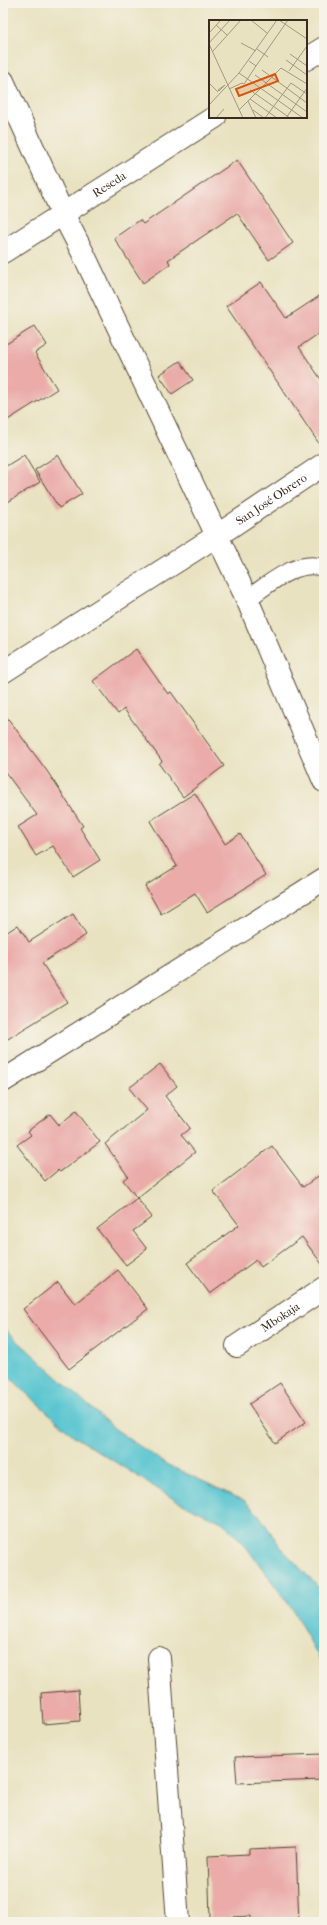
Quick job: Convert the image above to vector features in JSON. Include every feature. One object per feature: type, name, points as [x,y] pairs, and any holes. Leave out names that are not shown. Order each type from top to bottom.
[{"type":"street","points":[[307,58],[324,48]]},
{"type":"street","points":[[3,81],[63,214],[84,253],[218,535],[247,599],[324,781]]},
{"type":"street","name":"Reseda","points":[[3,252],[213,118]]},
{"type":"street","name":"San José Obrero","points":[[3,672],[218,535],[324,464]]},
{"type":"street","points":[[3,1081],[324,879]]},
{"type":"street","name":"Mbokaja","points":[[237,1346],[324,1288]]},
{"type":"street","points":[[159,1658],[178,1922]]},
{"type":"lane","points":[[247,599],[278,579],[301,567],[314,564],[324,568]]},
{"type":"water","points":[[3,1325],[9,1333],[111,1426],[166,1464],[245,1501],[259,1515],[282,1549],[324,1593],[324,1667],[293,1610],[244,1544],[222,1522],[180,1503],[74,1436],[3,1370]]},
{"type":"building","points":[[237,160],[293,243],[269,260],[237,213],[168,260],[170,264],[143,283],[114,238],[140,220],[143,224]]},
{"type":"building","points":[[261,282],[286,318],[324,293],[324,330],[299,347],[324,384],[324,451],[226,306]]},
{"type":"building","points":[[35,326],[47,345],[35,353],[57,389],[3,423],[3,346]]},
{"type":"building","points":[[180,361],[193,380],[172,394],[159,375]]},
{"type":"building","points":[[24,455],[40,482],[3,505],[3,468]]},
{"type":"building","points":[[58,455],[82,494],[59,508],[35,470]]},
{"type":"building","points":[[136,649],[168,694],[171,692],[224,766],[183,797],[159,764],[162,761],[124,709],[118,714],[93,681]]},
{"type":"building","points":[[3,712],[47,771],[83,826],[80,828],[100,860],[73,877],[53,846],[36,856],[18,827],[37,815],[3,769]]},
{"type":"building","points":[[195,793],[225,844],[240,834],[266,875],[207,912],[195,893],[161,914],[145,886],[177,866],[150,821]]},
{"type":"building","points":[[73,914],[86,935],[42,963],[67,1002],[3,1042],[3,935],[18,925],[29,942]]},
{"type":"building","points":[[160,1064],[177,1086],[165,1096],[190,1128],[181,1135],[195,1152],[137,1198],[123,1180],[128,1176],[105,1144],[147,1110],[129,1088]]},
{"type":"building","points":[[76,1111],[100,1142],[60,1172],[58,1170],[45,1181],[17,1145],[31,1135],[28,1131],[50,1114],[59,1125]]},
{"type":"building","points":[[272,1146],[303,1187],[324,1172],[324,1267],[302,1237],[261,1267],[256,1260],[210,1294],[187,1263],[239,1225],[213,1191]]},
{"type":"building","points":[[137,1198],[152,1217],[133,1231],[147,1249],[126,1265],[97,1229]]},
{"type":"building","points":[[118,1270],[148,1309],[69,1369],[23,1309],[58,1282],[75,1304]]},
{"type":"building","points":[[280,1383],[306,1422],[275,1443],[249,1404]]},
{"type":"building","points":[[78,1690],[80,1721],[43,1724],[41,1693]]},
{"type":"building","points":[[324,1754],[324,1780],[237,1783],[235,1757]]},
{"type":"building","points":[[296,1847],[299,1922],[251,1922],[251,1916],[210,1918],[208,1856],[249,1854],[249,1849]]}]
